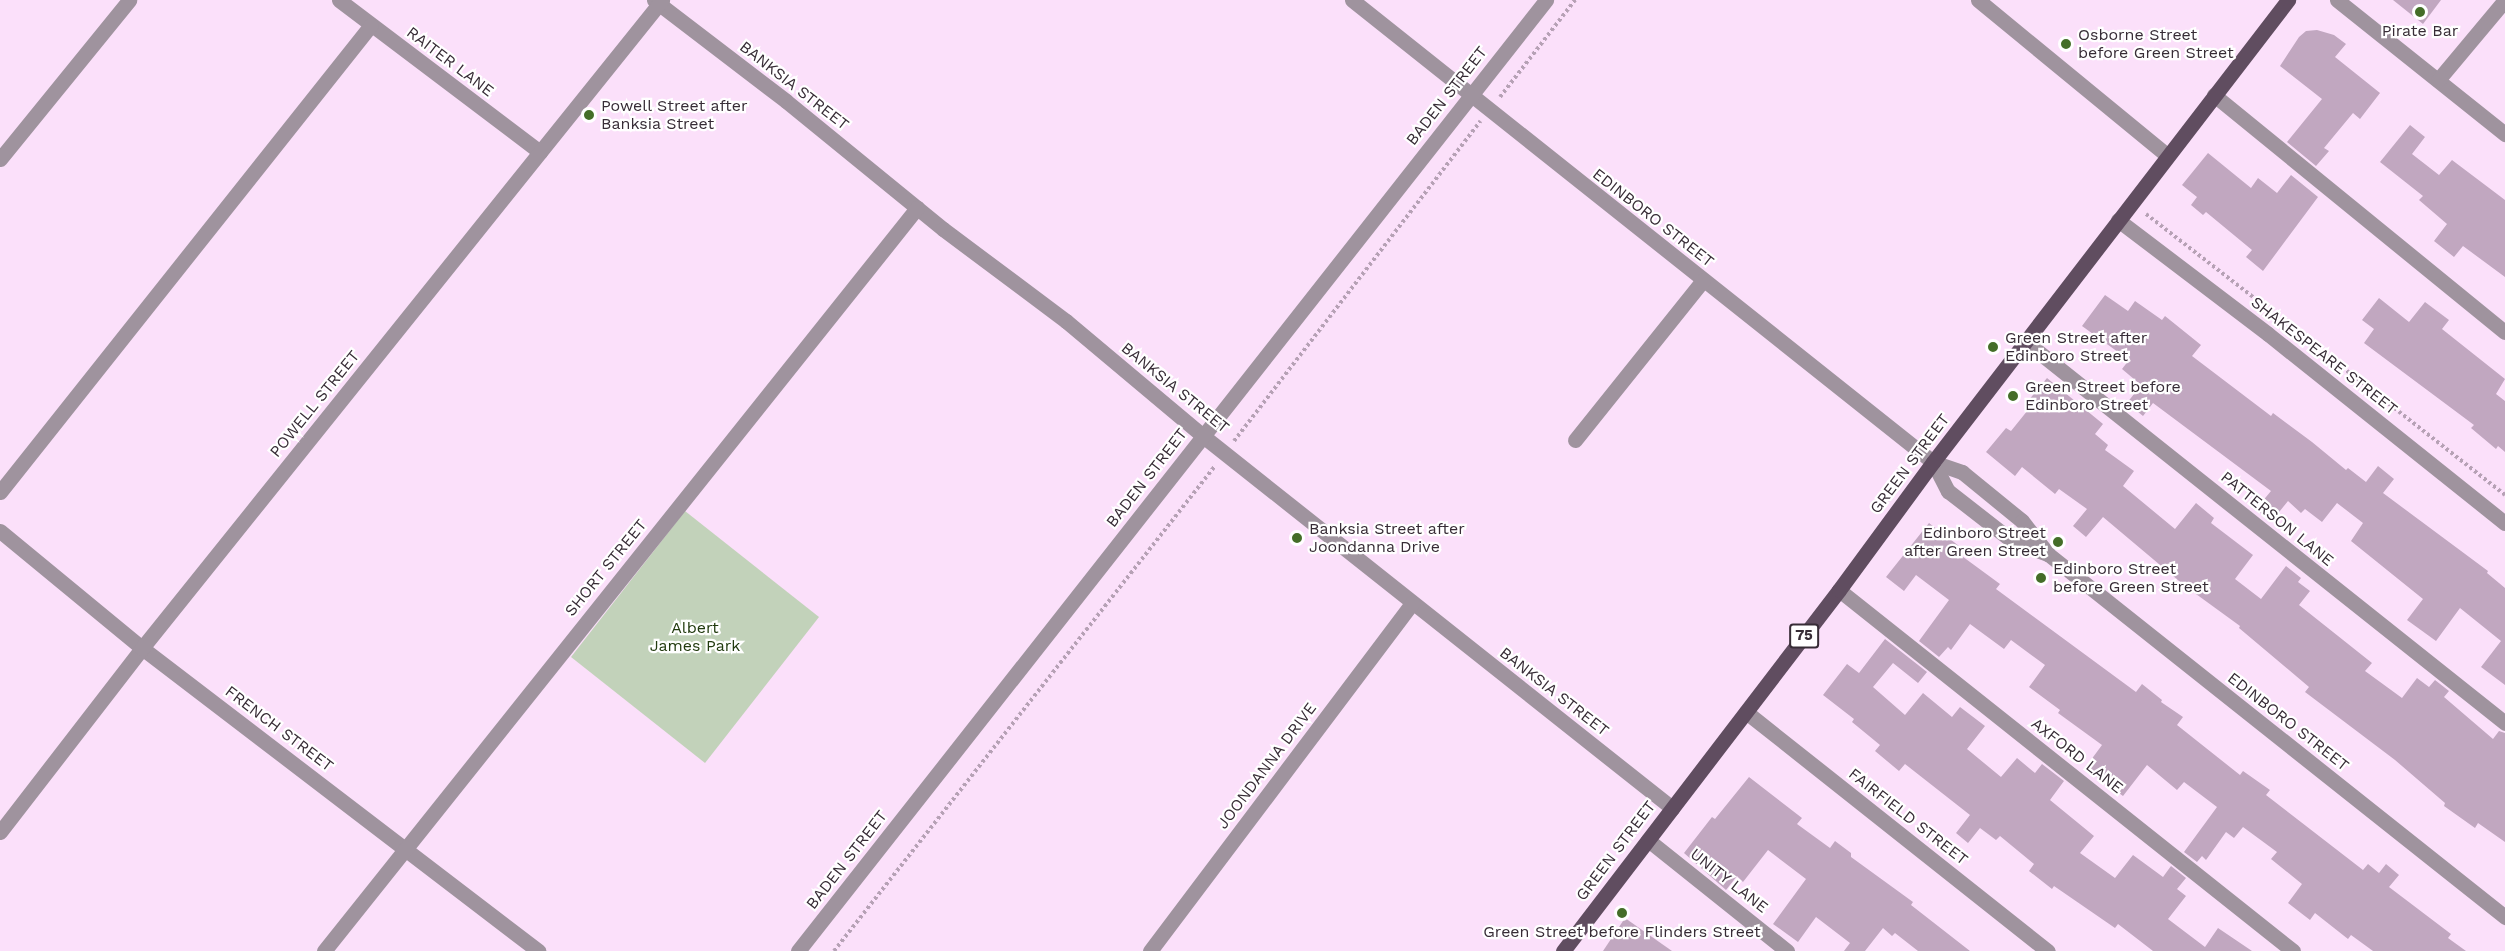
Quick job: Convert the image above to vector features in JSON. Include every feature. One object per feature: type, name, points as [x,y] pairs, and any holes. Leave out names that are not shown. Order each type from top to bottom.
[{"type":"main road","name":"GREEN STREET","points":[[1563,951],[2167,155],[2288,0]]},
{"type":"street","points":[[0,159],[129,0]]},
{"type":"street","name":"RAITER LANE","points":[[339,0],[540,152]]},
{"type":"street","name":"EDINBORO STREET","points":[[1352,0],[1933,462],[1962,472],[2022,521],[2048,554],[2505,917]]},
{"type":"street","name":"BADEN STREET","points":[[798,951],[1546,0]]},
{"type":"street","points":[[1978,0],[2167,155]]},
{"type":"street","points":[[2337,0],[2505,134]]},
{"type":"street","points":[[2438,80],[2505,0]]},
{"type":"street","name":"POWELL STREET","points":[[0,832],[142,648],[540,152],[658,1]]},
{"type":"street","name":"BANKSIA STREET","points":[[658,1],[917,208],[1066,321],[1203,436],[1672,808]]},
{"type":"street","points":[[0,492],[372,25]]},
{"type":"street","points":[[2214,95],[2505,332]]},
{"type":"street","name":"SHORT STREET","points":[[324,951],[917,208]]},
{"type":"street","name":"SHAKESPEARE STREET","points":[[2118,220],[2268,334],[2505,523]]},
{"type":"street","points":[[1575,440],[1702,280]]},
{"type":"street","name":"PATTERSON LANE","points":[[2026,342],[2505,723]]},
{"type":"street","name":"EDINBORO STREET","points":[[1933,462],[1948,491],[2012,540],[2048,554]]},
{"type":"street","name":"FRENCH STREET","points":[[0,531],[142,648],[540,951]]},
{"type":"street","name":"AXFORD LANE","points":[[1839,590],[2293,951]]},
{"type":"street","name":"JOONDANNA DRIVE","points":[[1150,951],[1412,603]]},
{"type":"street","name":"FAIRFIELD STREET","points":[[1746,712],[2048,951]]},
{"type":"street","name":"UNITY LANE","points":[[1648,840],[1787,951]]},
{"type":"path","points":[[834,951],[1226,453],[1575,0]]},
{"type":"green space","name":"Albert James Park","points":[[685,511],[819,617],[705,763],[571,657]]},
{"type":"building","name":"Pirate Bar","points":[[2393,0],[2441,0],[2423,24]]},
{"type":"building","points":[[2317,30],[2334,35],[2346,44],[2335,57],[2380,93],[2360,119],[2353,113],[2324,148],[2329,151],[2316,166],[2287,142],[2322,99],[2280,66],[2299,37],[2306,31]]},
{"type":"building","points":[[2410,125],[2425,137],[2412,154],[2439,175],[2452,160],[2505,200],[2505,277],[2463,246],[2454,257],[2434,241],[2447,224],[2419,200],[2423,196],[2380,162]]},
{"type":"building","points":[[2208,153],[2251,188],[2258,178],[2277,193],[2291,175],[2318,197],[2263,271],[2246,257],[2252,250],[2206,212],[2203,215],[2191,205],[2197,197],[2182,185]]},
{"type":"building","points":[[2105,295],[2128,311],[2135,301],[2162,320],[2165,316],[2201,345],[2192,356],[2271,416],[2273,413],[2346,470],[2348,468],[2366,482],[2378,466],[2394,479],[2383,493],[2488,571],[2487,573],[2505,588],[2505,685],[2481,667],[2501,641],[2460,608],[2436,641],[2407,620],[2423,599],[2351,541],[2363,523],[2337,503],[2322,522],[2305,509],[2301,513],[2288,501],[2271,522],[2256,509],[2271,491],[2153,403],[2143,416],[2127,403],[2141,385],[2122,369],[2129,360],[2082,326]]},
{"type":"building","points":[[2379,298],[2409,322],[2425,302],[2449,320],[2442,329],[2505,379],[2496,394],[2505,401],[2505,452],[2498,446],[2496,449],[2471,428],[2474,425],[2364,343],[2374,329],[2362,320]]},
{"type":"building","points":[[2047,378],[2103,424],[2095,434],[2108,445],[2105,450],[2134,471],[2123,486],[2175,529],[2196,503],[2214,518],[2211,523],[2253,555],[2235,579],[2261,599],[2286,566],[2301,578],[2298,582],[2310,591],[2299,605],[2372,663],[2365,671],[2402,698],[2417,678],[2429,687],[2435,680],[2449,691],[2444,697],[2493,739],[2499,731],[2505,733],[2505,842],[2478,823],[2475,828],[2444,806],[2445,803],[2395,760],[2305,692],[2309,687],[2239,628],[2240,626],[2185,586],[2103,517],[2086,537],[2073,526],[2087,509],[2059,489],[2055,494],[2022,467],[2015,476],[1986,452],[2006,428],[2011,431],[2032,405],[2028,401]]},
{"type":"building","points":[[1929,523],[1959,546],[1955,551],[2000,584],[1996,589],[2136,692],[2142,684],[2162,700],[2161,702],[2183,717],[2177,725],[2240,775],[2243,771],[2270,790],[2266,795],[2363,870],[2368,864],[2379,873],[2386,864],[2399,875],[2389,887],[2451,934],[2448,938],[2466,951],[2373,951],[2351,935],[2348,939],[2315,913],[2310,920],[2288,903],[2302,884],[2271,859],[2277,852],[2243,827],[2234,838],[2226,832],[2206,860],[2202,856],[2197,862],[2184,852],[2217,807],[2184,782],[2177,790],[2147,765],[2123,796],[2085,768],[2102,745],[2058,713],[2060,710],[2029,687],[2045,665],[2011,640],[2004,649],[1970,624],[1951,650],[1948,647],[1939,657],[1919,641],[1949,600],[1916,575],[1904,591],[1886,577]]},
{"type":"building","points":[[1885,639],[1927,672],[1918,683],[1893,663],[1873,687],[1905,715],[1923,693],[1952,717],[1960,707],[1985,726],[1967,749],[2001,777],[2017,758],[2035,773],[2042,764],[2064,781],[2050,800],[2094,836],[2080,853],[2115,878],[2133,855],[2163,877],[2171,866],[2186,878],[2177,889],[2186,896],[2168,919],[2205,947],[2218,928],[2252,951],[2153,951],[2118,924],[2115,928],[2054,886],[2052,889],[2029,871],[2034,864],[2000,836],[1996,840],[1980,828],[1968,843],[1956,833],[1970,815],[1905,764],[1899,771],[1875,751],[1880,745],[1852,722],[1854,719],[1823,695],[1847,664],[1859,673]]},
{"type":"building","points":[[1749,777],[1802,818],[1797,824],[1830,848],[1835,841],[1851,853],[1851,857],[1913,902],[1911,905],[1970,951],[1918,951],[1895,933],[1892,936],[1883,928],[1865,951],[1844,951],[1850,943],[1816,917],[1798,942],[1773,924],[1806,879],[1768,850],[1743,882],[1737,876],[1726,890],[1684,853],[1712,817],[1715,819]]},
{"type":"building","points":[[1625,918],[1672,951],[1603,951]]},
{"type":"place","name":"Pirate Bar","points":[[2420,12]]},
{"type":"place","name":"Osborne Street before Green Street","points":[[2066,44]]},
{"type":"place","name":"Powell Street after Banksia Street","points":[[589,115]]},
{"type":"place","name":"Green Street after Edinboro Street","points":[[1993,347]]},
{"type":"place","name":"Green Street before Edinboro Street","points":[[2013,396]]},
{"type":"place","name":"Banksia Street after Joondanna Drive","points":[[1297,538]]},
{"type":"place","name":"Edinboro Street after Green Street","points":[[2058,542]]},
{"type":"place","name":"Edinboro Street before Green Street","points":[[2041,578]]},
{"type":"place","name":"Green Street before Flinders Street","points":[[1622,913]]}]
